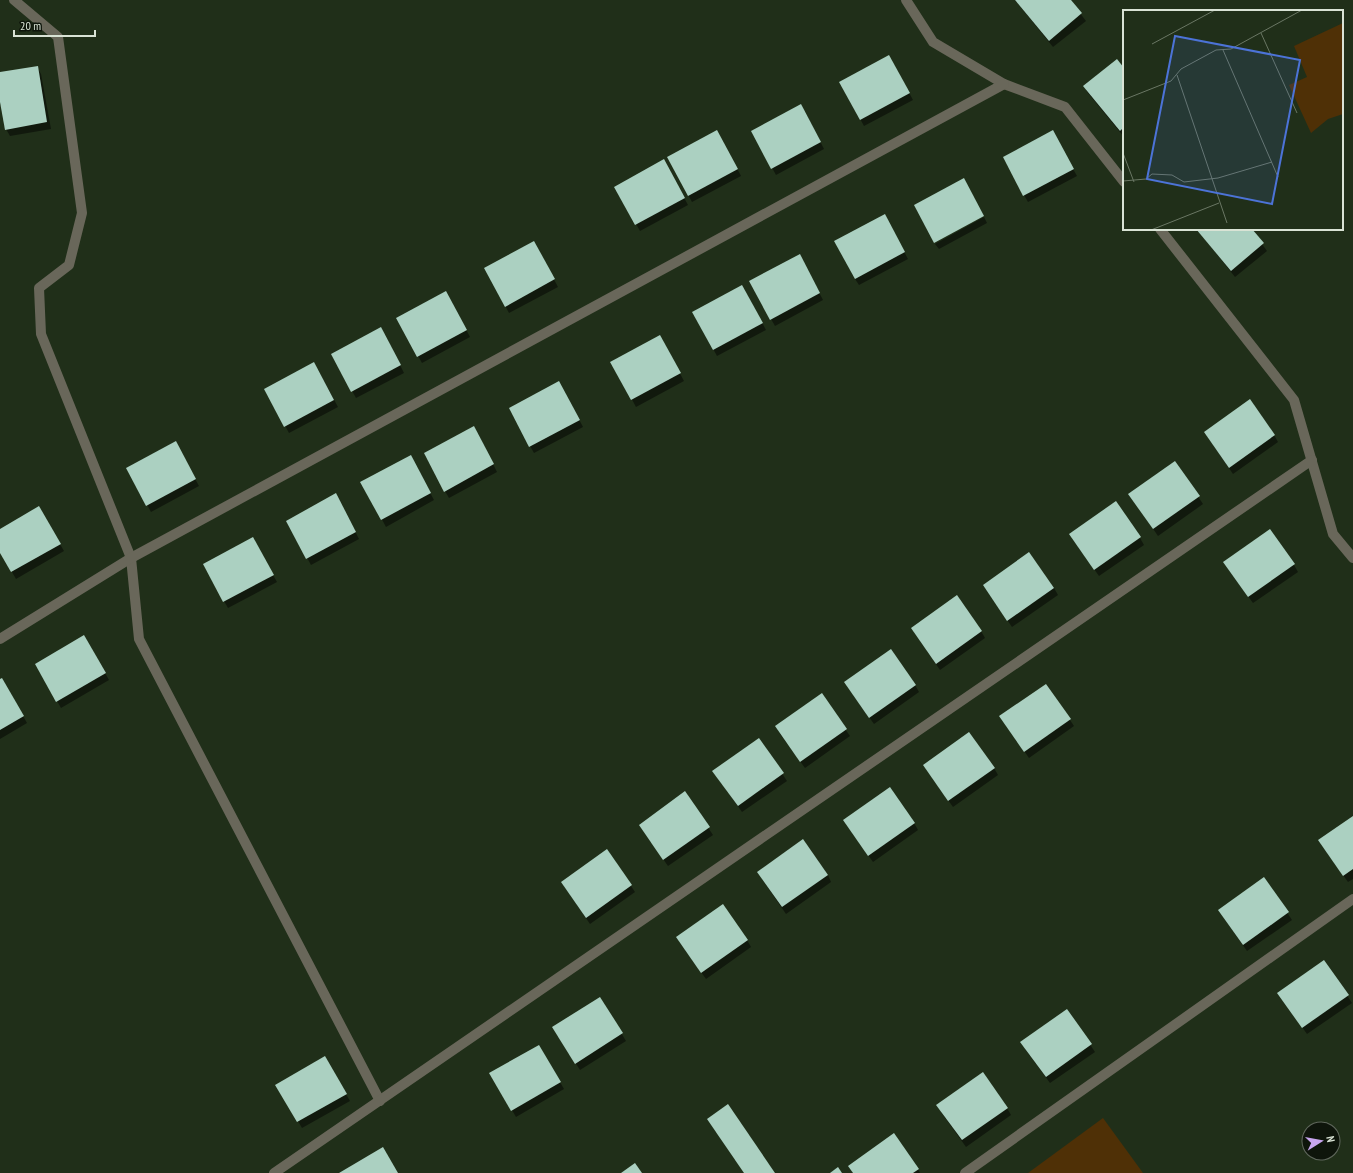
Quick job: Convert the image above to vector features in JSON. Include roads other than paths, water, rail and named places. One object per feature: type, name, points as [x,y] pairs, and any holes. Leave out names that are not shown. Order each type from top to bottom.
[{"type":"street","points":[[14,0],[58,37],[82,213],[69,265],[39,288],[41,334],[131,558],[140,639],[380,1101]]},
{"type":"street","points":[[906,0],[933,42],[1004,84],[1065,108],[1123,181]]},
{"type":"street","points":[[0,639],[131,558],[1004,84]]},
{"type":"street","points":[[1161,230],[1294,400],[1333,534],[1353,558]]},
{"type":"street","points":[[274,1173],[1312,460]]},
{"type":"street","points":[[965,1173],[1353,899]]}]
